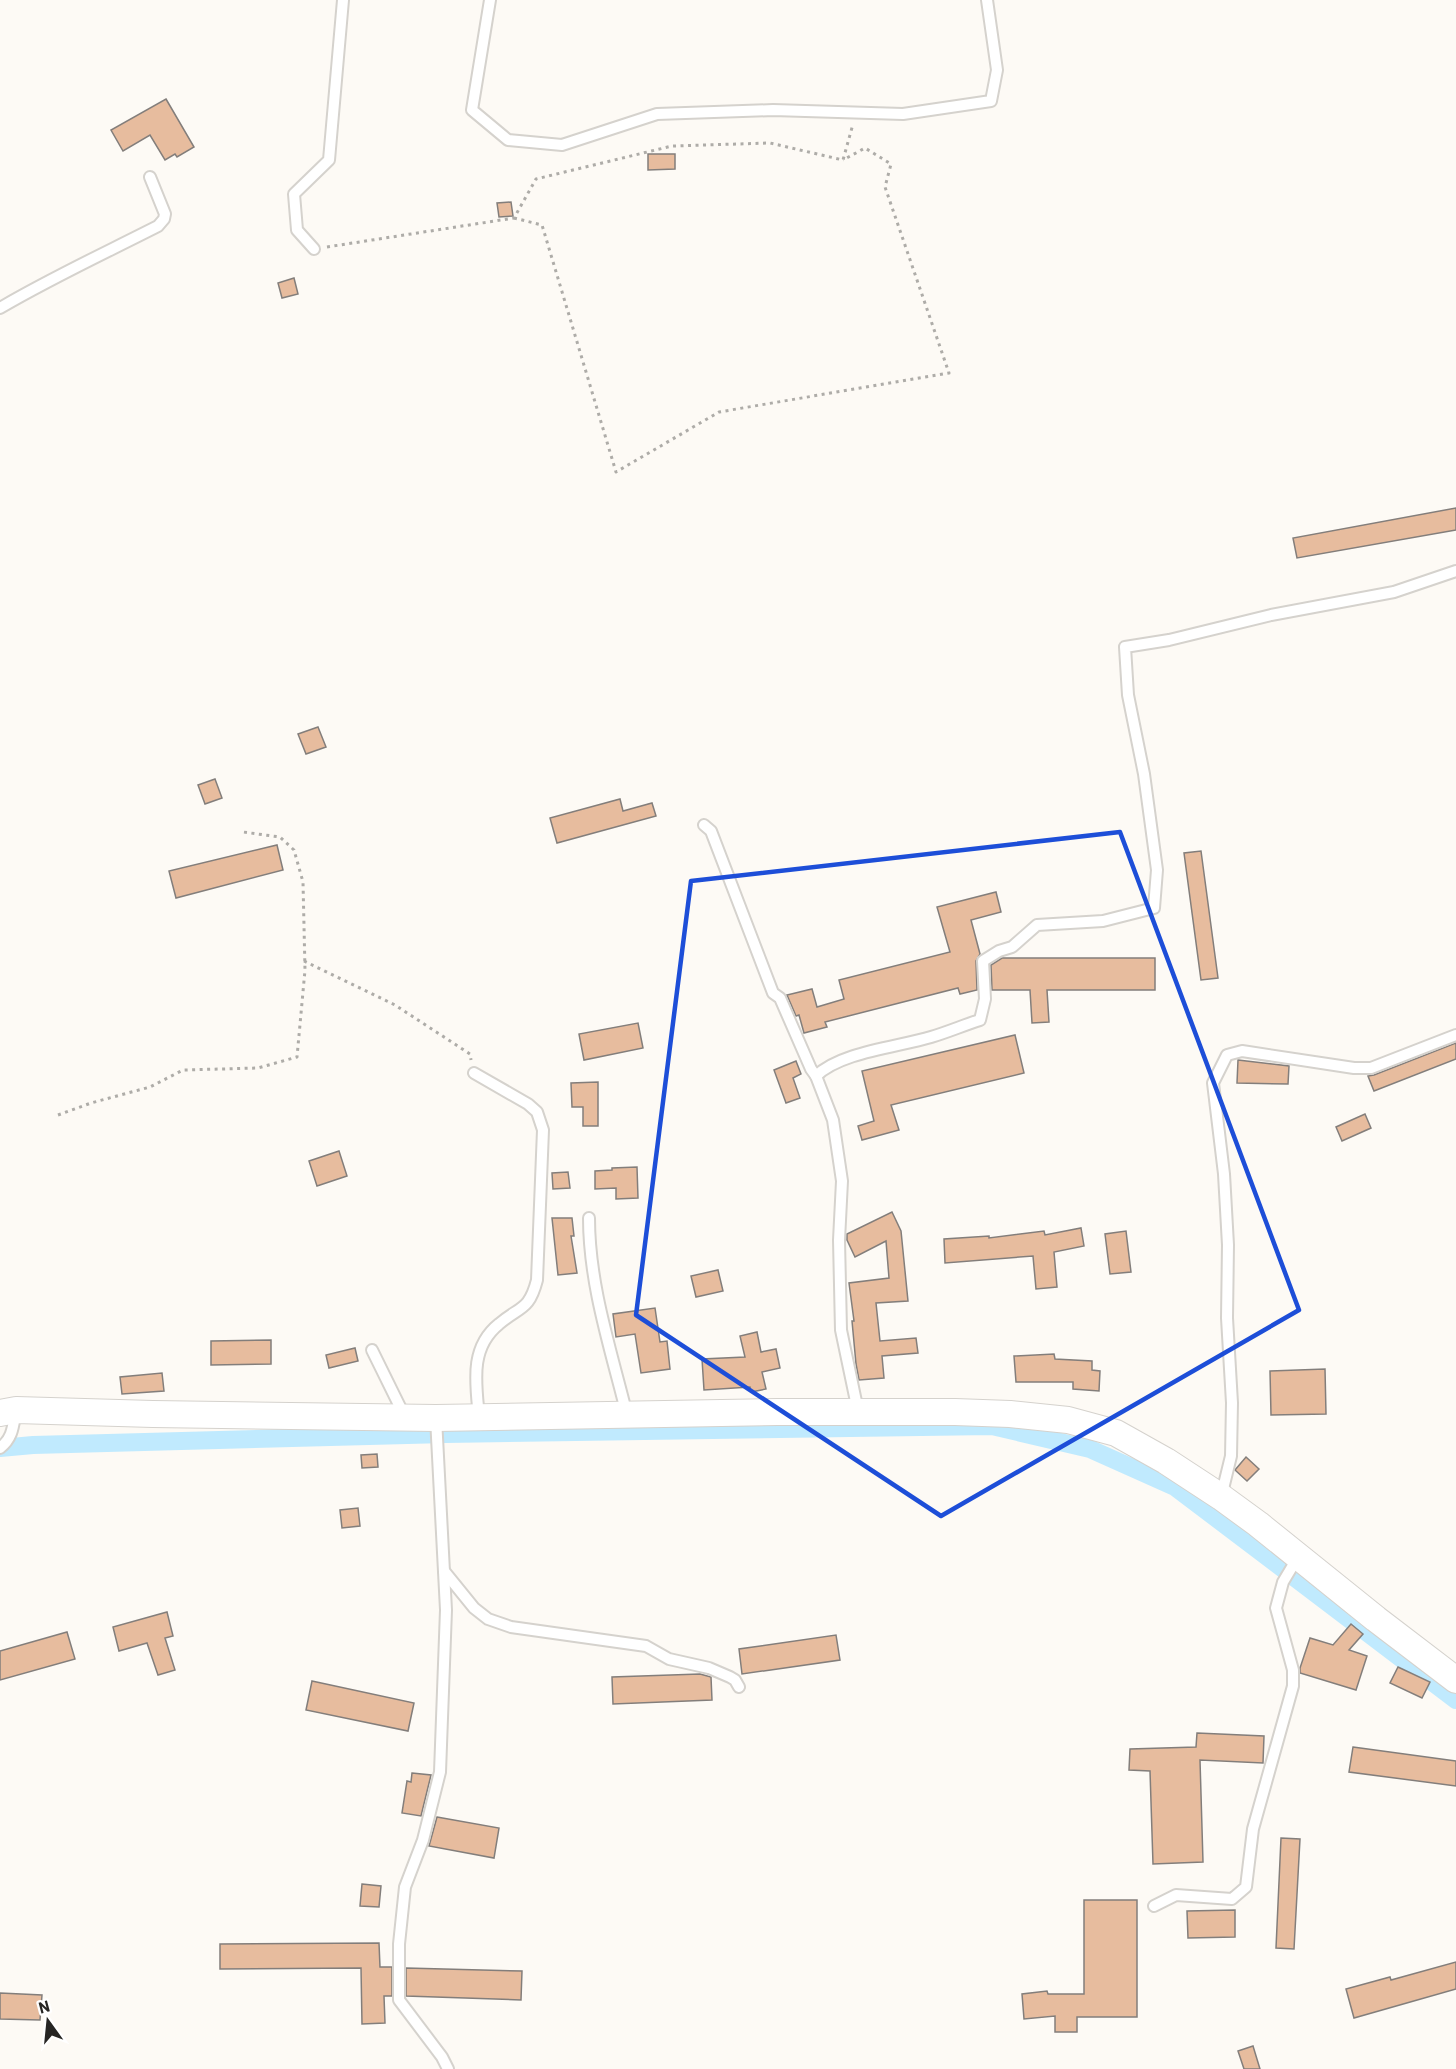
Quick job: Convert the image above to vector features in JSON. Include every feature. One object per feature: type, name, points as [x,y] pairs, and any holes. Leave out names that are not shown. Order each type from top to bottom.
[{"type":"street","points":[[8,1411],[405,1418],[858,1411],[1010,1414],[1068,1420],[1116,1433],[1166,1461],[1221,1497],[1456,1680]]},
{"type":"lane","points":[[314,249],[297,230],[294,194],[329,160],[343,0]]},
{"type":"lane","points":[[490,0],[472,110],[508,140],[562,145],[657,114],[773,110],[903,114],[991,101],[997,70],[987,0]]},
{"type":"lane","points":[[0,308],[158,226],[165,214],[150,177]]},
{"type":"lane","points":[[816,1076],[822,1070],[839,1062],[880,1048],[930,1037],[980,1020],[985,999],[983,961],[999,951],[1012,947],[1037,925],[1103,921],[1154,908],[1157,870],[1144,774],[1128,694],[1125,647],[1170,640],[1271,615],[1394,592],[1456,571]]},
{"type":"lane","points":[[705,825],[711,831],[773,993],[780,998],[816,1076],[833,1120],[842,1181],[839,1240],[841,1330],[858,1411]]},
{"type":"lane","points":[[1221,1497],[1231,1456],[1232,1403],[1227,1318],[1227,1222],[1224,1174],[1213,1083],[1227,1055],[1242,1052],[1354,1068],[1371,1068],[1456,1035]]},
{"type":"lane","points":[[474,1073],[528,1104],[537,1112],[543,1130],[537,1280],[533,1297],[523,1309],[497,1326],[480,1351],[475,1369],[479,1417]]},
{"type":"lane","points":[[589,1218],[589,1243],[595,1284],[627,1415]]},
{"type":"lane","points":[[372,1350],[405,1418]]},
{"type":"lane","points":[[0,1448],[12,1436],[8,1411]]},
{"type":"lane","points":[[436,1418],[446,1610],[440,1772],[423,1840],[405,1887],[399,1944],[399,2000],[442,2057],[448,2069]]},
{"type":"lane","points":[[1154,1906],[1176,1895],[1232,1899],[1246,1887],[1253,1829],[1293,1686],[1293,1670],[1276,1608],[1283,1582],[1298,1556]]},
{"type":"lane","points":[[444,1571],[474,1608],[488,1619],[511,1627],[646,1646],[669,1659],[709,1668],[730,1677],[739,1687]]},
{"type":"path","points":[[843,160],[856,113]]},
{"type":"path","points":[[314,249],[514,218],[542,225],[616,471],[719,412],[950,373],[885,187],[891,164],[865,147],[843,160],[770,143],[672,146],[536,179],[514,218]]},
{"type":"path","points":[[58,1115],[91,1103],[150,1087],[183,1070],[258,1068],[297,1057],[304,961],[303,882],[294,850],[280,837],[243,832]]},
{"type":"path","points":[[304,961],[395,1005],[460,1047],[470,1054],[474,1073]]},
{"type":"highlighted area","points":[[1120,832],[1299,1310],[941,1516],[636,1315],[691,881]]},
{"type":"building","points":[[166,99],[194,147],[177,157],[175,154],[165,160],[150,135],[123,151],[111,130]]},
{"type":"building","points":[[648,154],[675,154],[675,169],[648,170]]},
{"type":"building","points":[[511,202],[513,216],[499,217],[497,203]]},
{"type":"building","points":[[294,278],[298,294],[282,298],[278,283]]},
{"type":"building","points":[[1456,508],[1456,530],[1297,558],[1293,538]]},
{"type":"building","points":[[318,727],[326,747],[306,754],[298,734]]},
{"type":"building","points":[[215,779],[222,798],[205,804],[198,785]]},
{"type":"building","points":[[620,799],[623,811],[652,803],[656,816],[557,843],[550,818]]},
{"type":"building","points":[[277,845],[283,870],[176,898],[169,871]]},
{"type":"building","points":[[1201,851],[1218,978],[1201,980],[1184,853]]},
{"type":"building","points":[[996,892],[1001,912],[971,920],[980,954],[976,961],[977,990],[960,994],[958,988],[825,1022],[827,1027],[804,1033],[799,1015],[796,1016],[787,995],[812,989],[817,1007],[844,999],[839,980],[950,952],[937,907]]},
{"type":"building","points":[[1002,958],[1155,958],[1155,990],[1047,990],[1049,1022],[1032,1023],[1030,990],[992,990],[991,965]]},
{"type":"building","points":[[638,1023],[643,1048],[584,1060],[579,1034]]},
{"type":"building","points":[[1015,1035],[1024,1073],[891,1105],[899,1130],[862,1140],[858,1126],[874,1121],[862,1071]]},
{"type":"building","points":[[1456,1043],[1456,1059],[1374,1091],[1368,1076]]},
{"type":"building","points":[[1238,1060],[1289,1066],[1288,1084],[1237,1083]]},
{"type":"building","points":[[796,1061],[801,1074],[793,1078],[800,1098],[786,1103],[774,1070]]},
{"type":"building","points":[[598,1082],[598,1126],[583,1126],[583,1107],[572,1107],[571,1083]]},
{"type":"building","points":[[1365,1114],[1371,1128],[1342,1141],[1336,1127]]},
{"type":"building","points":[[339,1151],[347,1176],[317,1186],[309,1161]]},
{"type":"building","points":[[637,1167],[638,1198],[616,1199],[616,1188],[595,1189],[595,1171]]},
{"type":"building","points":[[568,1172],[570,1188],[553,1189],[552,1173]]},
{"type":"building","points":[[892,1212],[901,1231],[908,1301],[876,1303],[880,1341],[916,1338],[918,1353],[882,1356],[884,1378],[859,1380],[849,1283],[889,1278],[886,1241],[855,1257],[847,1240],[847,1234]]},
{"type":"building","points":[[552,1218],[572,1218],[574,1236],[571,1236],[577,1273],[558,1275]]},
{"type":"building","points":[[1081,1228],[1084,1246],[1054,1252],[1057,1287],[1036,1289],[1033,1256],[945,1263],[944,1239],[989,1236],[989,1238],[1044,1231],[1045,1235]]},
{"type":"building","points":[[1126,1231],[1131,1272],[1110,1274],[1105,1234]]},
{"type":"building","points":[[718,1270],[723,1291],[696,1297],[691,1276]]},
{"type":"building","points":[[655,1308],[660,1342],[667,1341],[670,1369],[641,1373],[635,1334],[616,1337],[613,1314]]},
{"type":"building","points":[[757,1332],[761,1352],[776,1349],[780,1368],[762,1372],[766,1389],[751,1392],[750,1387],[704,1390],[702,1359],[745,1357],[740,1336]]},
{"type":"building","points":[[271,1340],[271,1364],[211,1365],[211,1341]]},
{"type":"building","points":[[355,1348],[358,1361],[329,1368],[326,1355]]},
{"type":"building","points":[[1054,1354],[1055,1359],[1092,1361],[1092,1370],[1100,1371],[1099,1391],[1073,1389],[1073,1382],[1016,1382],[1014,1356]]},
{"type":"building","points":[[1325,1369],[1326,1414],[1271,1415],[1270,1371]]},
{"type":"building","points":[[162,1373],[164,1391],[122,1394],[120,1377]]},
{"type":"building","points":[[377,1454],[378,1467],[362,1468],[361,1455]]},
{"type":"building","points":[[1246,1457],[1259,1469],[1247,1481],[1235,1470]]},
{"type":"building","points":[[358,1508],[360,1526],[342,1528],[340,1510]]},
{"type":"building","points":[[167,1612],[173,1636],[165,1638],[175,1670],[158,1675],[147,1643],[119,1651],[113,1627]]},
{"type":"building","points":[[1351,1624],[1363,1634],[1349,1650],[1367,1656],[1356,1690],[1300,1673],[1310,1638],[1333,1645]]},
{"type":"building","points":[[67,1632],[75,1659],[0,1680],[0,1651]]},
{"type":"building","points":[[836,1635],[840,1660],[742,1674],[739,1649]]},
{"type":"building","points":[[1398,1667],[1430,1682],[1422,1698],[1390,1683]]},
{"type":"building","points":[[700,1674],[711,1677],[712,1700],[613,1704],[612,1677]]},
{"type":"building","points":[[312,1681],[414,1703],[408,1731],[306,1710]]},
{"type":"building","points":[[1197,1733],[1264,1736],[1263,1763],[1200,1760],[1203,1862],[1153,1864],[1150,1771],[1129,1770],[1130,1749],[1196,1747]]},
{"type":"building","points":[[1353,1747],[1456,1761],[1456,1786],[1349,1772]]},
{"type":"building","points":[[412,1773],[431,1775],[421,1816],[402,1813],[407,1781],[411,1782]]},
{"type":"building","points":[[437,1817],[499,1828],[494,1858],[429,1846]]},
{"type":"building","points":[[1281,1838],[1300,1839],[1294,1949],[1276,1948]]},
{"type":"building","points":[[362,1884],[381,1886],[379,1907],[360,1906]]},
{"type":"building","points":[[1084,1900],[1137,1900],[1137,2017],[1077,2017],[1077,2032],[1055,2032],[1055,2016],[1024,2019],[1022,1994],[1047,1991],[1048,1994],[1084,1994]]},
{"type":"building","points":[[1235,1910],[1235,1937],[1188,1938],[1187,1911]]},
{"type":"building","points":[[379,1943],[380,1967],[392,1967],[392,1996],[384,1996],[385,2023],[362,2024],[361,1968],[220,1969],[220,1944]]},
{"type":"building","points":[[1456,1962],[1456,1989],[1354,2018],[1346,1989],[1390,1977],[1391,1980]]},
{"type":"building","points":[[406,1968],[522,1971],[521,2000],[406,1996]]},
{"type":"building","points":[[0,1993],[42,1995],[40,2020],[0,2019]]},
{"type":"building","points":[[1253,2046],[1260,2069],[1244,2069],[1238,2051]]},
{"type":"waterway","points":[[0,1448],[33,1445],[446,1434],[992,1426],[1090,1449],[1175,1487],[1456,1700]]}]
